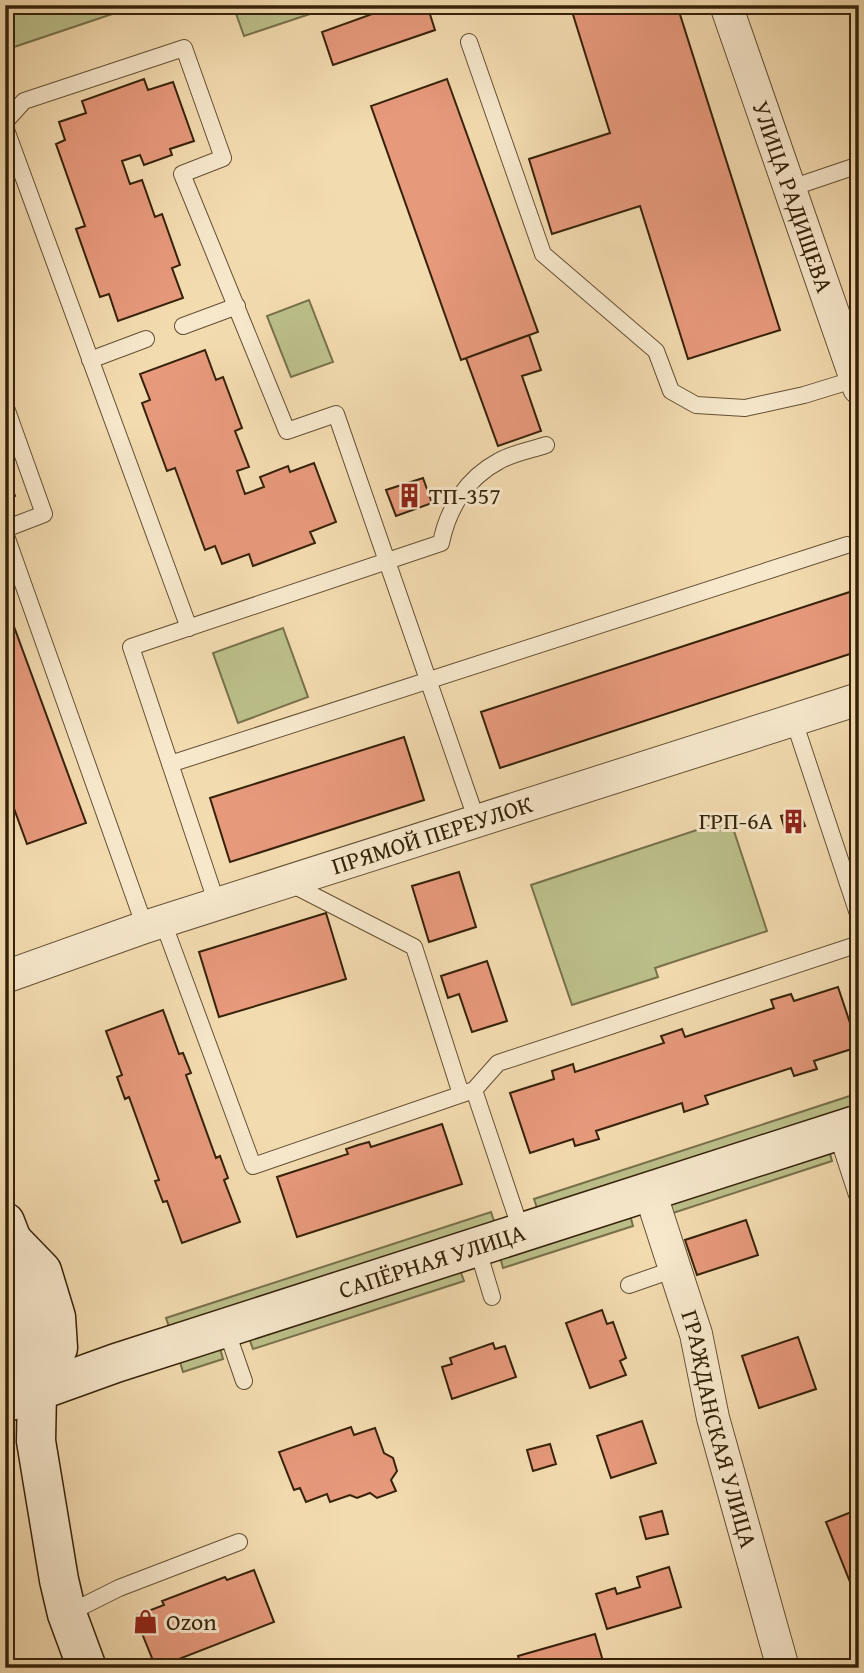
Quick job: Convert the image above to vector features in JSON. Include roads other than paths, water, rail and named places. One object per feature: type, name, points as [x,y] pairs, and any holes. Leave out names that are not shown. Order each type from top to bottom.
[{"type":"street","name":"УЛИЦА РАДИЩЕВА","points":[[732,7],[857,384]]},
{"type":"street","name":"ПРЯМОЙ ПЕРЕУЛОК","points":[[5,977],[217,904],[859,699]]},
{"type":"street","name":"САПЁРНАЯ УЛИЦА","points":[[21,1397],[116,1363],[847,1128]]},
{"type":"street","name":"ГРАЖДАНСКАЯ УЛИЦА","points":[[650,1192],[696,1334],[713,1418],[783,1668]]},
{"type":"street","points":[[8,1231],[42,1271],[56,1317],[58,1348],[21,1397],[36,1441],[67,1614],[87,1668]]},
{"type":"lane","points":[[469,42],[543,254],[656,351],[671,391],[696,405],[745,408],[857,384]]},
{"type":"lane","points":[[189,628],[5,125],[24,101],[184,48],[223,158],[182,174],[286,431],[336,414],[477,821]]},
{"type":"lane","points":[[791,188],[859,165]]},
{"type":"lane","points":[[183,326],[237,306]]},
{"type":"lane","points":[[90,360],[146,339]]},
{"type":"lane","points":[[5,405],[44,514],[5,531],[154,925],[253,1166],[468,1092],[498,1063],[859,944]]},
{"type":"lane","points":[[217,904],[131,647],[441,543],[451,510],[461,493],[479,474],[500,460],[546,445]]},
{"type":"lane","points":[[170,764],[847,545]]},
{"type":"lane","points":[[794,721],[859,917]]},
{"type":"lane","points":[[286,882],[414,947],[522,1233]]},
{"type":"lane","points":[[847,1128],[857,1195]]},
{"type":"lane","points":[[477,1247],[492,1297]]},
{"type":"lane","points":[[629,1285],[675,1269]]},
{"type":"lane","points":[[226,1329],[244,1381]]},
{"type":"lane","points":[[67,1614],[119,1588],[239,1542]]},
{"type":"place","name":"ТП-357","points":[[409,496]]},
{"type":"place","name":"ГРП-6А","points":[[793,821]]},
{"type":"place","name":"Ozon","points":[[146,1622]]}]
